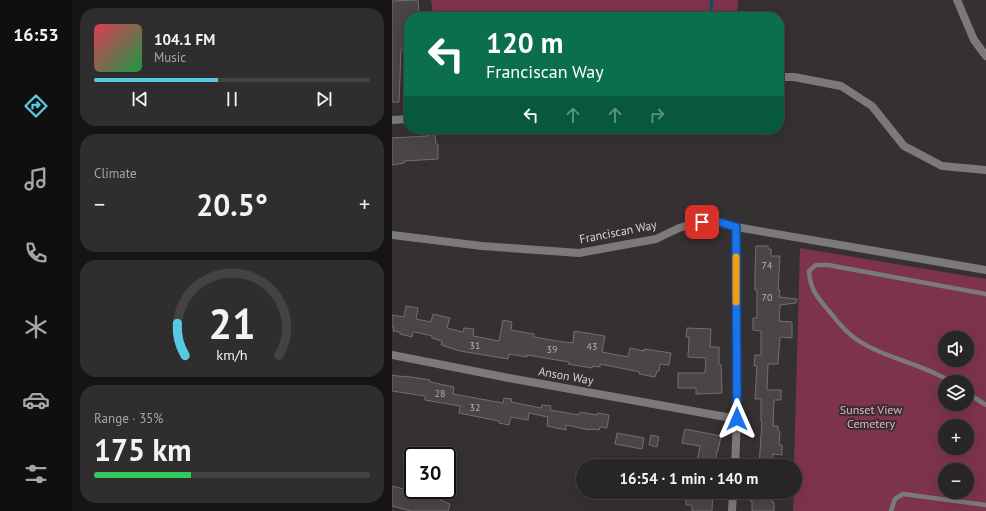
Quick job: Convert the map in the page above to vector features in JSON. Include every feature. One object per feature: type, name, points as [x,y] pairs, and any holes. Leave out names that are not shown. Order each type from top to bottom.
[{"type":"street","points":[[957,0],[974,40],[986,56]]},
{"type":"street","points":[[784,77],[794,77],[841,86],[872,106],[904,146],[942,166],[986,170]]},
{"type":"street","points":[[392,120],[404,119]]},
{"type":"street","name":"Franciscan Way","points":[[392,235],[482,246],[579,253],[656,239],[679,228],[702,222],[719,222],[736,227],[986,270]]},
{"type":"street","points":[[734,459],[737,419],[736,227]]},
{"type":"street","name":"Anson Way","points":[[392,355],[509,378],[737,419]]},
{"type":"street","points":[[732,511],[733,499]]},
{"type":"lane","points":[[940,375],[900,360],[856,339],[844,328],[815,294],[809,280],[809,271],[816,265],[828,265],[986,294]]},
{"type":"lane","points":[[974,397],[986,405]]},
{"type":"lane","points":[[891,511],[895,499],[903,494],[986,505]]},
{"type":"green space","points":[[431,0],[738,0],[737,12],[432,12]]},
{"type":"green space","name":"Sunset View Cemetery","points":[[800,248],[986,279],[986,511],[793,511],[794,499],[802,499],[802,459],[794,459]]},
{"type":"building","points":[[418,0],[419,12],[404,12],[404,50],[401,50],[399,102],[392,102],[392,1]]},
{"type":"building","points":[[435,134],[436,144],[438,144],[438,159],[404,161],[404,163],[392,165],[392,138],[427,136]]},
{"type":"building","points":[[756,246],[768,246],[768,249],[771,249],[771,256],[780,256],[779,297],[797,299],[796,303],[780,305],[779,321],[792,322],[792,338],[780,337],[778,364],[768,364],[767,390],[781,390],[781,400],[774,400],[773,426],[778,426],[778,430],[780,432],[779,445],[782,445],[782,455],[773,454],[773,459],[759,459],[762,422],[761,399],[755,399],[757,366],[754,366],[755,355],[761,355],[761,331],[753,330],[753,318],[757,318],[755,269]]},
{"type":"building","points":[[406,306],[418,308],[416,319],[431,322],[433,314],[450,318],[447,328],[463,332],[464,328],[474,329],[473,336],[499,341],[503,320],[512,322],[511,330],[534,334],[534,337],[557,341],[573,343],[574,331],[605,336],[602,352],[628,357],[630,348],[644,351],[644,349],[671,353],[669,365],[660,364],[659,371],[657,371],[655,377],[639,374],[640,372],[600,364],[600,367],[593,366],[592,368],[568,364],[569,362],[527,355],[527,357],[509,354],[508,359],[460,351],[441,345],[442,341],[432,338],[432,336],[413,332],[412,337],[393,331],[394,327],[392,327],[392,315],[404,317]]},
{"type":"building","points":[[687,328],[711,329],[710,347],[719,347],[722,393],[696,394],[696,388],[678,388],[678,373],[705,373],[706,358],[688,357],[689,337],[686,337]]},
{"type":"building","points":[[392,375],[430,380],[430,382],[454,387],[453,394],[503,403],[504,398],[512,399],[511,402],[541,408],[542,405],[551,406],[550,410],[579,415],[580,412],[597,415],[597,413],[609,415],[607,428],[600,427],[599,430],[590,430],[566,425],[566,430],[547,426],[548,417],[529,413],[528,420],[511,417],[509,425],[499,423],[499,421],[459,413],[460,406],[425,400],[425,396],[392,391]]},
{"type":"building","points":[[685,429],[721,436],[716,459],[697,459],[700,446],[682,443]]},
{"type":"building","points":[[617,433],[644,438],[642,449],[615,444]]},
{"type":"building","points":[[651,435],[659,437],[657,447],[649,445]]},
{"type":"building","points":[[392,486],[404,489],[404,499],[440,499],[450,504],[448,511],[411,511],[392,506]]},
{"type":"building","points":[[686,499],[713,499],[712,511],[692,511],[692,505],[686,505]]},
{"type":"building","points":[[750,499],[772,499],[772,502],[774,502],[774,511],[752,511],[752,501],[750,501]]},
{"type":"waterway","points":[[711,12],[712,0]]},
{"type":"slow traffic","points":[[736,257],[736,302]]},
{"type":"route","points":[[702,222],[719,222],[736,227],[737,419]]}]
